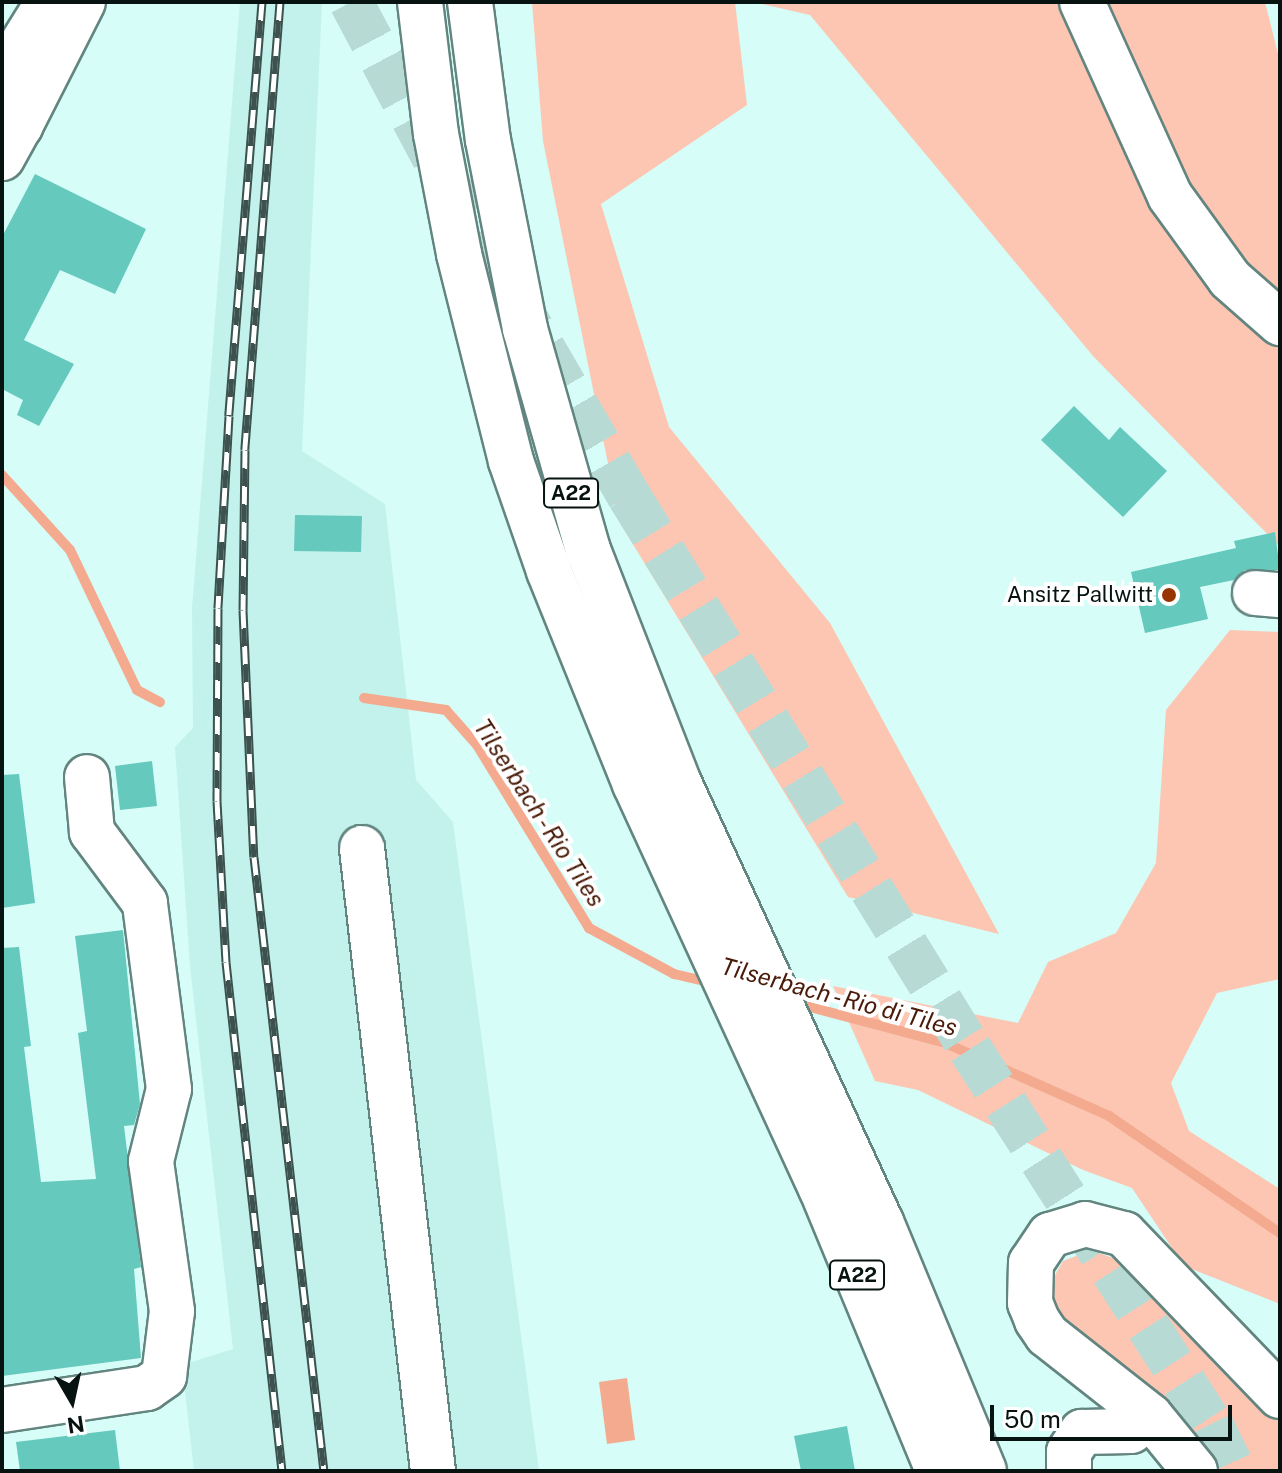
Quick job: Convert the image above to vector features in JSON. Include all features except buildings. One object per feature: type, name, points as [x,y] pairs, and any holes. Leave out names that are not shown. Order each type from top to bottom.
[{"type":"main road","points":[[2,76],[48,2]]},
{"type":"main road","points":[[8,133],[83,2]]},
{"type":"main road","name":"A22","points":[[420,2],[436,134],[459,254],[511,461],[591,682],[772,1080],[938,1471]]},
{"type":"main road","name":"A22","points":[[470,2],[488,140],[525,329],[588,550],[678,781],[820,1088],[979,1458]]},
{"type":"main road","points":[[1082,2],[1170,196],[1230,279],[1280,323]]},
{"type":"main road","points":[[2,1410],[147,1388],[164,1376],[172,1311],[151,1161],[169,1089],[145,903],[92,832],[87,777]]},
{"type":"main road","points":[[362,848],[433,1471]]},
{"type":"main road","points":[[1195,1471],[1150,1416],[1047,1335],[1030,1303],[1031,1263],[1050,1235],[1068,1227],[1103,1226],[1144,1250],[1280,1396]]},
{"type":"main road","points":[[1069,1471],[1069,1452],[1082,1432],[1131,1431],[1150,1416]]},
{"type":"shaded area","points":[[240,2],[322,2],[302,451],[385,504],[416,780],[453,822],[539,1471],[194,1471],[182,1365],[233,1349],[190,966],[175,747],[193,728],[192,608]]},
{"type":"shaded area","points":[[532,2],[735,2],[747,105],[601,204],[669,427],[830,623],[999,934],[848,897],[620,523],[543,141]]},
{"type":"shaded area","points":[[753,2],[1265,2],[1280,62],[1280,547],[1093,356],[810,15]]},
{"type":"shaded area","points":[[1230,630],[1280,632],[1280,979],[1217,993],[1171,1083],[1189,1131],[1280,1189],[1280,1304],[1184,1266],[1132,1188],[1083,1170],[918,1090],[875,1081],[833,986],[1018,1023],[1048,962],[1116,933],[1156,863],[1166,710]]},
{"type":"shaded area","points":[[1091,1250],[1132,1265],[1280,1421],[1280,1471],[1211,1471],[1065,1326],[1053,1306],[1049,1286],[1063,1261]]},
{"type":"shaded area","points":[[627,1378],[635,1440],[607,1444],[599,1382]]},
{"type":"waterway","name":"Tilserbach - Rio Tiles","points":[[2,475],[70,550],[137,690],[160,702]]},
{"type":"waterway","name":"Tilserbach - Rio Tiles","points":[[364,698],[446,710],[477,745],[589,928],[674,974],[713,983]]},
{"type":"waterway","name":"Tilserbach - Rio di Tiles","points":[[795,1003],[943,1042],[1109,1116],[1280,1233]]},
{"type":"tunnel","points":[[351,2],[444,177],[629,496],[970,1049],[1211,1424],[1234,1471]]},
{"type":"railway","points":[[262,2],[229,416],[218,608],[217,801],[226,962],[282,1471]]},
{"type":"railway","points":[[280,2],[245,450],[243,610],[254,857],[324,1471]]},
{"type":"place","name":"Ansitz Pallwitt","points":[[1169,595]]}]
